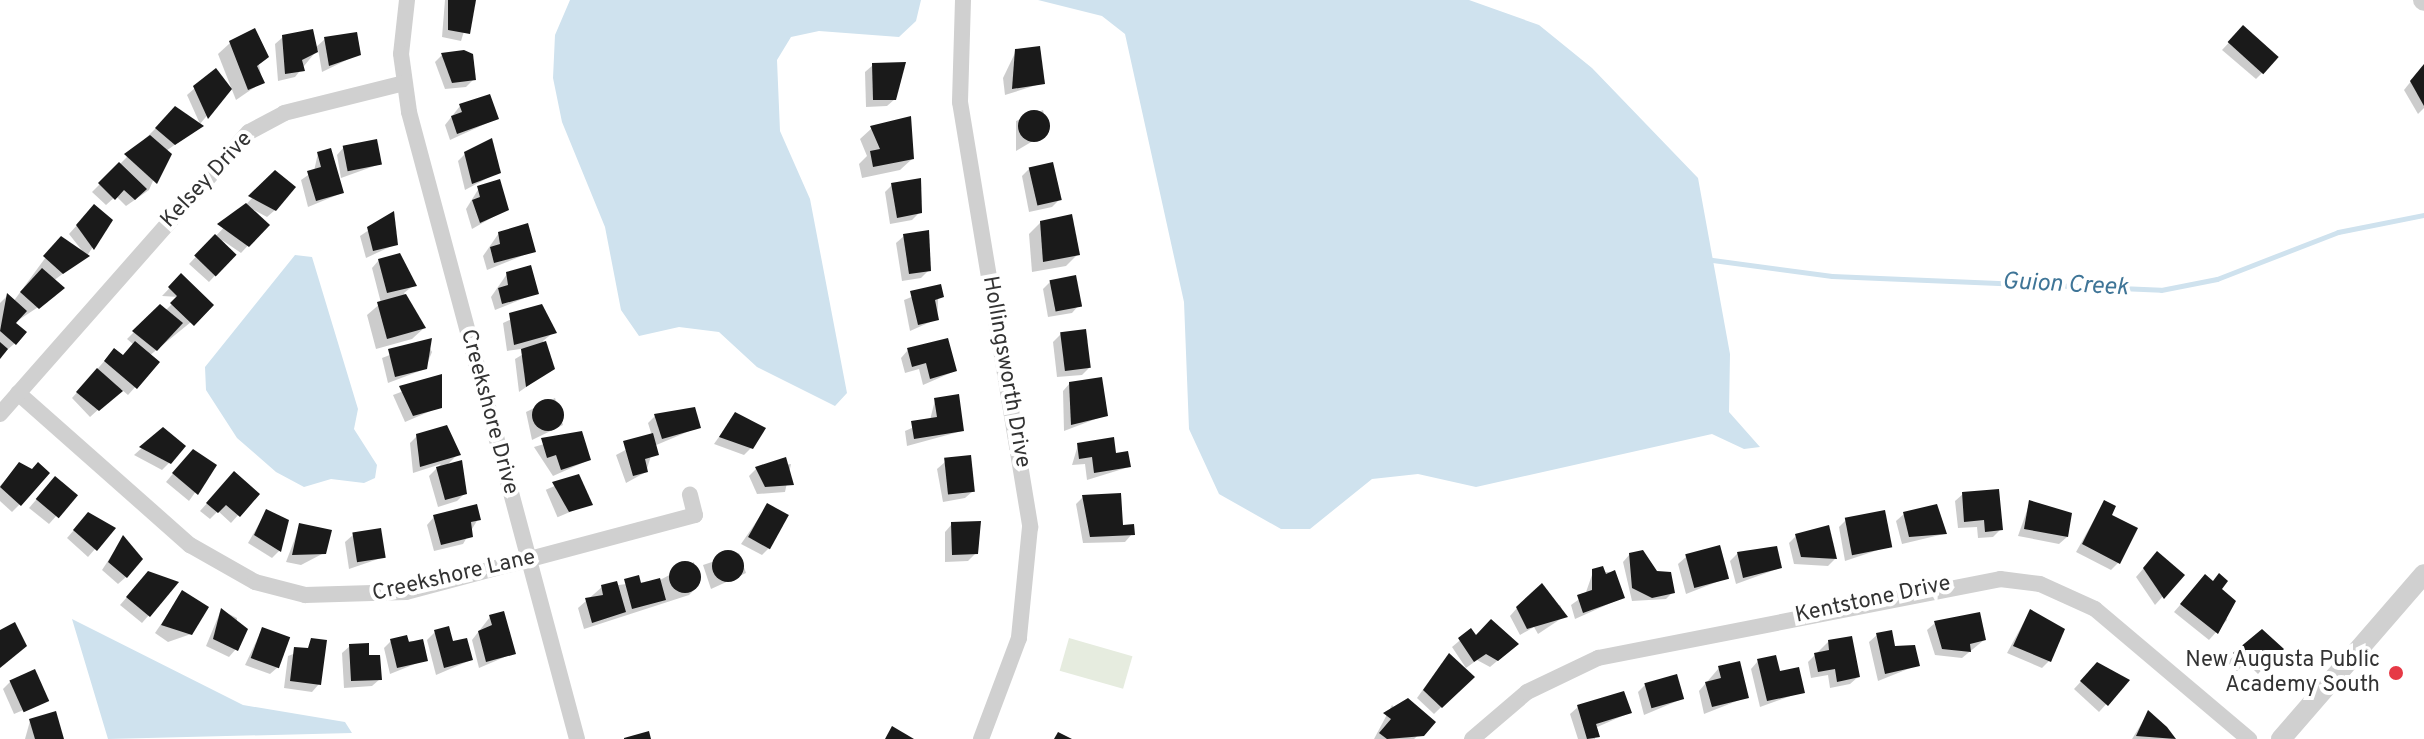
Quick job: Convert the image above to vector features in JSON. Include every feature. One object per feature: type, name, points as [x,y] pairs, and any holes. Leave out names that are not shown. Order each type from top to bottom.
[{"type":"street","points":[[404,83],[407,0]]},
{"type":"street","name":"Hollingsworth Drive","points":[[963,0],[960,102],[1030,527],[1019,638],[981,739]]},
{"type":"street","name":"Kelsey Drive","points":[[0,414],[249,132],[284,113],[404,83]]},
{"type":"street","name":"Creekshore Drive","points":[[404,83],[577,739]]},
{"type":"street","name":"Creekshore Lane","points":[[18,393],[190,545],[255,582],[317,597],[372,597],[695,515],[690,495]]},
{"type":"street","points":[[2281,739],[2424,574]]},
{"type":"street","name":"Kentstone Drive","points":[[1472,739],[1527,692],[1598,658],[2000,579],[2040,584],[2095,609],[2249,739]]},
{"type":"shaded area","points":[[1069,638],[1132,656],[1123,689],[1060,671]]},
{"type":"water","points":[[570,0],[921,0],[916,21],[899,37],[819,31],[791,37],[777,60],[780,131],[810,199],[847,393],[835,406],[757,367],[719,332],[679,327],[639,336],[621,310],[605,227],[562,122],[553,78],[555,35]]},
{"type":"water","points":[[1038,0],[1469,0],[1539,25],[1592,68],[1698,178],[1730,354],[1729,412],[1760,447],[1744,449],[1712,434],[1476,487],[1418,474],[1372,479],[1310,529],[1281,529],[1219,494],[1189,429],[1184,302],[1125,34],[1102,16]]},
{"type":"water","points":[[295,255],[312,257],[358,409],[354,429],[377,465],[375,478],[364,483],[331,479],[304,487],[276,472],[237,438],[206,390],[205,367]]},
{"type":"water","points":[[72,619],[243,705],[345,722],[352,733],[108,739]]},
{"type":"building","points":[[448,0],[476,0],[470,34],[448,30]]},
{"type":"building","points":[[2243,25],[2279,57],[2263,74],[2228,42]]},
{"type":"building","points":[[255,28],[269,57],[257,66],[265,83],[248,90],[229,41]]},
{"type":"building","points":[[313,29],[318,52],[302,60],[305,71],[285,74],[282,35]]},
{"type":"building","points":[[357,32],[361,55],[329,66],[324,37]]},
{"type":"building","points":[[1040,46],[1045,84],[1012,89],[1015,49]]},
{"type":"building","points":[[464,50],[473,54],[476,80],[452,83],[441,53]]},
{"type":"building","points":[[906,62],[896,100],[873,100],[872,63]]},
{"type":"building","points":[[2424,64],[2424,106],[2410,81]]},
{"type":"building","points":[[216,68],[232,89],[208,119],[193,86]]},
{"type":"building","points":[[490,94],[499,119],[457,134],[451,116],[462,112],[459,104]]},
{"type":"building","points":[[175,106],[204,126],[175,145],[155,128]]},
{"type":"building","points":[[1034,110],[1046,114],[1050,126],[1046,138],[1034,142],[1022,138],[1018,126],[1022,114]]},
{"type":"building","points":[[911,116],[914,159],[873,167],[870,151],[880,149],[870,126]]},
{"type":"building","points":[[150,135],[172,154],[157,184],[124,154]]},
{"type":"building","points":[[492,138],[501,173],[472,184],[464,152]]},
{"type":"building","points":[[377,139],[382,165],[348,171],[343,146]]},
{"type":"building","points":[[331,148],[344,193],[316,201],[307,171],[321,167],[317,152]]},
{"type":"building","points":[[119,162],[147,189],[135,200],[124,190],[115,200],[98,183]]},
{"type":"building","points":[[1053,162],[1062,200],[1037,206],[1029,168]]},
{"type":"building","points":[[275,170],[296,187],[276,211],[248,196]]},
{"type":"building","points":[[921,178],[922,213],[897,218],[891,183]]},
{"type":"building","points":[[500,179],[509,210],[480,223],[472,200],[480,197],[477,186]]},
{"type":"building","points":[[246,203],[270,225],[249,247],[217,224]]},
{"type":"building","points":[[94,204],[113,220],[94,250],[76,225]]},
{"type":"building","points":[[394,211],[398,245],[373,251],[367,227]]},
{"type":"building","points":[[1072,214],[1080,255],[1043,262],[1040,221]]},
{"type":"building","points":[[528,223],[536,252],[494,263],[490,247],[500,244],[498,232]]},
{"type":"building","points":[[929,230],[931,271],[909,274],[903,234]]},
{"type":"building","points":[[215,234],[237,255],[216,276],[194,256]]},
{"type":"building","points":[[61,236],[90,256],[63,274],[43,256]]},
{"type":"building","points":[[400,253],[417,286],[387,293],[378,259]]},
{"type":"building","points":[[531,265],[539,294],[502,304],[498,288],[508,285],[506,272]]},
{"type":"building","points":[[42,268],[65,288],[39,309],[20,292]]},
{"type":"building","points":[[181,273],[214,305],[194,326],[170,303],[177,296],[168,287]]},
{"type":"building","points":[[1076,275],[1082,306],[1056,312],[1049,280]]},
{"type":"building","points":[[941,284],[944,297],[935,300],[939,320],[918,325],[910,291]]},
{"type":"building","points":[[7,293],[27,311],[16,323],[27,332],[16,345],[0,331]]},
{"type":"building","points":[[406,294],[426,328],[387,339],[377,302]]},
{"type":"building","points":[[160,304],[183,323],[157,351],[132,331]]},
{"type":"building","points":[[542,304],[557,333],[514,345],[509,313]]},
{"type":"building","points":[[1086,329],[1091,368],[1065,371],[1060,332]]},
{"type":"building","points":[[432,338],[427,369],[395,377],[388,349]]},
{"type":"building","points":[[948,338],[957,371],[930,379],[926,363],[912,367],[907,348]]},
{"type":"building","points":[[135,341],[160,362],[137,389],[104,361],[114,348],[123,355]]},
{"type":"building","points":[[546,341],[555,369],[526,387],[521,349]]},
{"type":"building","points":[[0,342],[8,349],[0,359]]},
{"type":"building","points":[[97,368],[123,391],[99,411],[76,392]]},
{"type":"building","points":[[442,374],[442,408],[413,416],[399,386]]},
{"type":"building","points":[[1102,377],[1108,416],[1071,425],[1069,382]]},
{"type":"building","points":[[959,394],[964,431],[914,439],[911,421],[937,417],[934,398]]},
{"type":"building","points":[[548,399],[560,403],[564,415],[560,427],[548,431],[536,427],[532,415],[536,403]]},
{"type":"building","points":[[695,407],[701,428],[662,439],[654,414]]},
{"type":"building","points":[[735,412],[766,428],[753,449],[719,437]]},
{"type":"building","points":[[447,425],[461,455],[420,467],[416,434]]},
{"type":"building","points":[[163,427],[186,446],[171,464],[139,447]]},
{"type":"building","points":[[582,431],[591,460],[561,470],[556,455],[547,458],[541,438]]},
{"type":"building","points":[[653,433],[659,455],[645,459],[648,472],[633,476],[623,441]]},
{"type":"building","points":[[1114,437],[1116,453],[1128,451],[1131,467],[1094,473],[1092,457],[1079,459],[1077,443]]},
{"type":"building","points":[[193,449],[217,465],[198,495],[172,473]]},
{"type":"building","points":[[971,455],[975,492],[948,495],[944,458]]},
{"type":"building","points":[[786,457],[794,485],[765,487],[755,467]]},
{"type":"building","points":[[462,460],[467,494],[445,500],[436,467]]},
{"type":"building","points":[[19,462],[32,469],[38,462],[50,473],[21,506],[0,487]]},
{"type":"building","points":[[234,471],[260,494],[240,517],[226,505],[218,513],[206,503]]},
{"type":"building","points":[[579,474],[593,505],[569,512],[552,482]]},
{"type":"building","points":[[55,476],[78,495],[59,518],[36,499]]},
{"type":"building","points":[[1999,489],[2003,530],[1985,532],[1984,520],[1964,522],[1962,492]]},
{"type":"building","points":[[1121,493],[1123,525],[1134,524],[1135,535],[1090,537],[1082,495]]},
{"type":"building","points":[[2029,500],[2072,513],[2068,537],[2024,529]]},
{"type":"building","points":[[2104,500],[2116,506],[2112,515],[2138,528],[2120,564],[2082,544]]},
{"type":"building","points":[[767,503],[789,515],[770,549],[748,537]]},
{"type":"building","points":[[477,504],[481,520],[471,522],[473,537],[441,545],[433,515]]},
{"type":"building","points":[[1937,504],[1947,534],[1909,537],[1903,512]]},
{"type":"building","points":[[266,509],[289,520],[281,552],[254,535]]},
{"type":"building","points":[[1885,510],[1892,547],[1852,555],[1845,518]]},
{"type":"building","points":[[88,512],[116,528],[97,551],[73,530]]},
{"type":"building","points":[[981,521],[978,554],[952,555],[951,522]]},
{"type":"building","points":[[299,523],[332,530],[326,554],[292,555]]},
{"type":"building","points":[[1829,525],[1837,559],[1801,557],[1795,534]]},
{"type":"building","points":[[381,528],[386,558],[357,562],[352,533]]},
{"type":"building","points":[[123,535],[143,559],[127,578],[108,562]]},
{"type":"building","points":[[1720,545],[1729,579],[1694,588],[1685,554]]},
{"type":"building","points":[[1777,546],[1782,568],[1743,578],[1737,552]]},
{"type":"building","points":[[728,550],[740,554],[744,566],[740,578],[728,582],[716,578],[712,566],[716,554]]},
{"type":"building","points":[[1643,550],[1657,571],[1671,572],[1675,593],[1652,598],[1632,588],[1629,553]]},
{"type":"building","points":[[2157,551],[2185,575],[2164,599],[2143,568]]},
{"type":"building","points":[[685,561],[696,566],[701,577],[696,588],[685,593],[674,588],[669,577],[674,566]]},
{"type":"building","points":[[1603,566],[1606,574],[1615,570],[1625,598],[1583,613],[1577,595],[1592,590],[1592,569]]},
{"type":"building","points":[[148,571],[179,582],[150,617],[126,597]]},
{"type":"building","points":[[2219,573],[2228,581],[2222,589],[2236,601],[2218,634],[2180,604],[2205,574],[2213,581]]},
{"type":"building","points":[[639,575],[641,583],[660,578],[666,600],[632,609],[624,579]]},
{"type":"building","points":[[617,581],[626,612],[592,623],[585,598],[603,595],[601,585]]},
{"type":"building","points":[[1542,583],[1568,617],[1527,629],[1516,607]]},
{"type":"building","points":[[182,590],[209,607],[192,635],[161,625]]},
{"type":"building","points":[[221,608],[248,629],[238,651],[213,639]]},
{"type":"building","points":[[2030,609],[2065,629],[2051,662],[2013,646]]},
{"type":"building","points":[[504,611],[516,654],[486,662],[478,631],[492,625],[489,615]]},
{"type":"building","points":[[1980,612],[1986,640],[1970,644],[1971,652],[1942,649],[1934,621]]},
{"type":"building","points":[[1491,619],[1519,644],[1498,661],[1486,654],[1474,662],[1458,638],[1471,628],[1476,635]]},
{"type":"building","points":[[15,622],[27,646],[0,668],[0,630]]},
{"type":"building","points":[[449,626],[453,641],[467,638],[473,660],[444,668],[434,630]]},
{"type":"building","points":[[262,627],[290,637],[279,668],[251,658]]},
{"type":"building","points":[[2262,629],[2284,649],[2266,668],[2254,656],[2246,666],[2233,653]]},
{"type":"building","points":[[1892,630],[1895,646],[1915,645],[1920,666],[1885,674],[1876,633]]},
{"type":"building","points":[[407,635],[409,642],[423,639],[428,661],[397,668],[390,639]]},
{"type":"building","points":[[1852,636],[1860,677],[1837,682],[1835,669],[1818,672],[1814,653],[1829,650],[1828,640]]},
{"type":"building","points":[[311,638],[327,640],[321,685],[290,681],[294,647],[308,648]]},
{"type":"building","points":[[369,643],[369,655],[380,655],[382,680],[351,681],[349,644]]},
{"type":"building","points":[[1449,653],[1475,677],[1442,708],[1423,690]]},
{"type":"building","points":[[1776,655],[1780,671],[1799,667],[1805,693],[1767,701],[1757,659]]},
{"type":"building","points":[[1740,661],[1749,698],[1712,707],[1705,682],[1721,678],[1718,666]]},
{"type":"building","points":[[2097,662],[2130,680],[2108,706],[2080,681]]},
{"type":"building","points":[[35,669],[49,701],[24,712],[9,680]]},
{"type":"building","points":[[1677,674],[1684,699],[1651,708],[1644,683]]},
{"type":"building","points":[[1624,691],[1632,713],[1596,724],[1600,737],[1587,739],[1577,705]]},
{"type":"building","points":[[1408,698],[1436,722],[1424,736],[1387,739],[1379,733],[1391,719],[1383,713]]},
{"type":"building","points":[[2148,710],[2167,727],[2176,739],[2136,736]]},
{"type":"building","points":[[56,711],[64,739],[35,739],[29,719]]},
{"type":"building","points":[[892,726],[914,739],[885,739]]},
{"type":"building","points":[[649,731],[651,739],[624,739],[624,738]]},
{"type":"building","points":[[1058,732],[1072,739],[1054,739]]},
{"type":"waterway","name":"Guion Creek","points":[[1705,259],[1832,276],[2161,290],[2217,279],[2338,232],[2424,215]]},
{"type":"place","name":"New Augusta Public Academy South","points":[[2396,673]]}]
